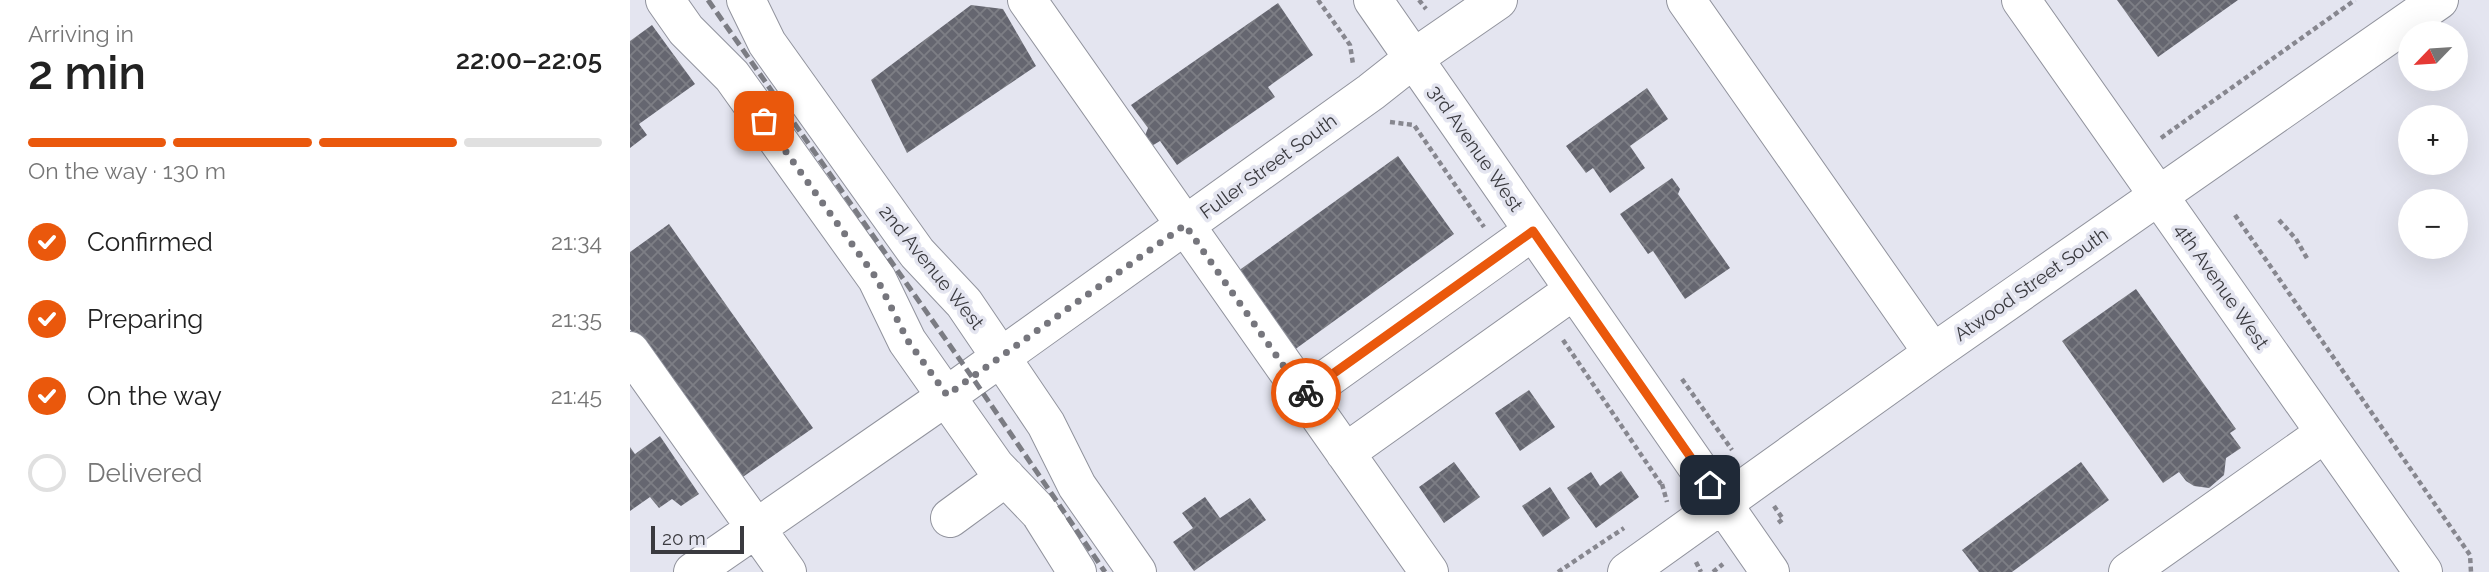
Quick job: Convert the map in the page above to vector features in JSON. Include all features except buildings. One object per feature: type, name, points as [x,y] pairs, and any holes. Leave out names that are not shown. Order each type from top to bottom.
[{"type":"street","points":[[664,0],[686,30],[732,76],[877,279],[908,341],[995,466],[1040,513],[1077,572]]},
{"type":"street","name":"2nd Avenue West","points":[[746,0],[767,43],[917,253],[964,303],[1001,357],[1046,424],[1077,486],[1137,572]]},
{"type":"street","points":[[1010,0],[1017,0]]},
{"type":"street","points":[[1027,0],[1429,572]]},
{"type":"street","name":"3rd Avenue West","points":[[1373,0],[1770,572]]},
{"type":"street","name":"Fuller Street South","points":[[693,572],[1001,357],[1498,0]]},
{"type":"street","points":[[1686,0],[1933,353]]},
{"type":"street","name":"4th Avenue West","points":[[2021,0],[2423,572]]},
{"type":"street","name":"Atwood Street South","points":[[1627,572],[1933,353],[2439,0]]},
{"type":"street","points":[[1304,395],[1533,231]]},
{"type":"street","points":[[1345,453],[1574,290]]},
{"type":"street","points":[[630,351],[787,572]]},
{"type":"street","points":[[2128,572],[2325,433]]},
{"type":"street","points":[[950,518],[1006,477]]},
{"type":"path","points":[[2161,138],[2355,0]]},
{"type":"path","points":[[2235,215],[2470,555],[2471,572]]},
{"type":"path","points":[[2279,220],[2296,239],[2308,260]]},
{"type":"path","points":[[1657,506],[1667,499]]},
{"type":"path","points":[[1558,572],[1634,521]]},
{"type":"railway","points":[[708,0],[1105,572]]},
{"type":"way so far","points":[[764,121],[877,279],[908,341],[947,395],[1185,225],[1304,395],[1306,393]]},
{"type":"route","points":[[1306,393],[1533,231],[1710,485]]}]
